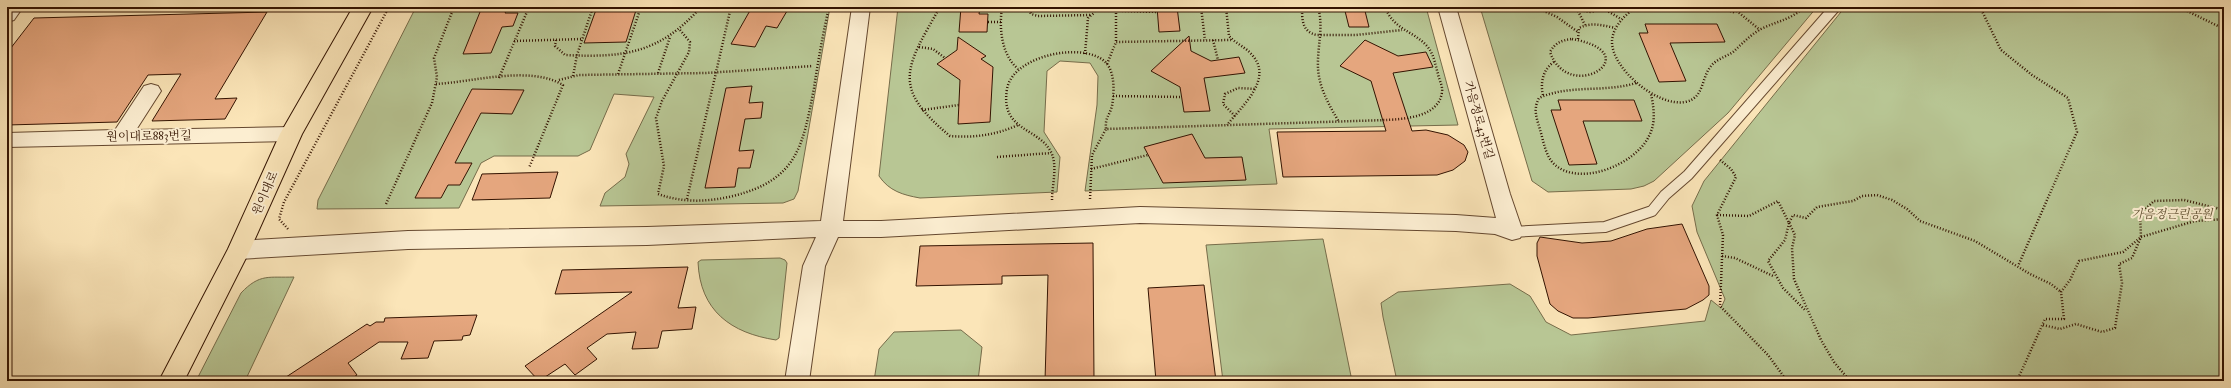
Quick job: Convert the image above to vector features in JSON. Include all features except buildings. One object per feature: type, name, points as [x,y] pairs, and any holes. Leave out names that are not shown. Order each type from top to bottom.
[{"type":"main road","name":"원이대로","points":[[171,381],[239,250],[291,134],[363,7]]},
{"type":"street","points":[[7,16],[14,7]]},
{"type":"street","points":[[797,381],[814,266],[831,229],[861,7]]},
{"type":"street","name":"가음정로43번길","points":[[1447,7],[1512,232]]},
{"type":"street","points":[[121,137],[151,91]]},
{"type":"street","name":"원이대로883번길","points":[[7,140],[291,134]]},
{"type":"street","points":[[239,250],[408,240],[647,236],[805,229],[881,229],[1160,214],[1456,222],[1498,226],[1512,232]]},
{"type":"lane","points":[[1512,232],[1605,227],[1652,211],[1710,149],[1834,7]]},
{"type":"path","points":[[290,230],[278,219],[284,202],[388,7]]},
{"type":"path","points":[[386,204],[432,103],[436,84],[434,58],[454,7]]},
{"type":"path","points":[[499,78],[529,7]]},
{"type":"path","points":[[573,76],[577,55],[593,7]]},
{"type":"path","points":[[618,74],[641,7]]},
{"type":"path","points":[[556,40],[555,46],[565,55],[624,54],[640,52],[680,30],[689,22],[701,7]]},
{"type":"path","points":[[687,199],[731,7]]},
{"type":"path","points":[[680,30],[685,34],[690,42],[689,52],[676,73],[656,118],[664,166],[658,194],[668,199],[720,199],[750,190],[777,174],[798,151],[810,107],[829,7]]},
{"type":"path","points":[[940,7],[919,47],[908,76],[912,96],[922,111],[950,136],[980,136],[1009,130],[1018,125]]},
{"type":"path","points":[[1002,7],[1002,36],[1006,51],[1014,66],[1018,68]]},
{"type":"path","points":[[1028,7],[1031,14],[1038,16],[1091,15]]},
{"type":"path","points":[[1107,64],[1116,42],[1116,7]]},
{"type":"path","points":[[1201,7],[1206,40]]},
{"type":"path","points":[[1226,7],[1229,36],[1255,58],[1259,68],[1259,82],[1256,88],[1227,125]]},
{"type":"path","points":[[1302,7],[1301,13],[1304,28],[1310,34],[1322,37],[1403,30]]},
{"type":"path","points":[[1318,7],[1322,37],[1318,67],[1319,79],[1329,106],[1339,122]]},
{"type":"path","points":[[1106,129],[1339,122],[1406,119],[1418,116],[1438,103],[1442,94],[1434,56],[1420,40],[1392,23],[1385,7]]},
{"type":"path","points":[[1535,7],[1543,10],[1578,32]]},
{"type":"path","points":[[1543,10],[1548,7]]},
{"type":"path","points":[[1560,7],[1591,12],[1606,10],[1611,7]]},
{"type":"path","points":[[1622,7],[1629,11]]},
{"type":"path","points":[[1636,7],[1620,19],[1615,28],[1613,47],[1615,55],[1636,83],[1651,94],[1671,102],[1696,100],[1701,93],[1706,73],[1712,65],[1760,30],[1790,20],[1804,7]]},
{"type":"path","points":[[1719,7],[1738,14]]},
{"type":"path","points":[[1732,7],[1738,14],[1760,30]]},
{"type":"path","points":[[1980,7],[2001,50],[2032,75],[2068,98],[2076,132],[2018,266]]},
{"type":"path","points":[[2179,7],[2224,30]]},
{"type":"path","points":[[1085,54],[1088,18],[1095,9],[1116,12],[1157,12]]},
{"type":"path","points":[[1606,10],[1620,19]]},
{"type":"path","points":[[1578,11],[1585,25]]},
{"type":"path","points":[[988,22],[1001,22]]},
{"type":"path","points":[[1578,39],[1578,32],[1585,25],[1596,24],[1615,28]]},
{"type":"path","points":[[658,73],[670,36]]},
{"type":"path","points":[[514,41],[582,39]]},
{"type":"path","points":[[1578,39],[1590,43],[1603,53],[1604,66],[1600,71],[1594,74],[1578,75],[1561,69],[1554,62],[1550,52],[1552,46],[1564,40],[1578,39]]},
{"type":"path","points":[[1213,40],[1218,60]]},
{"type":"path","points":[[1116,42],[1232,40]]},
{"type":"path","points":[[919,47],[933,49],[945,58]]},
{"type":"path","points":[[1052,200],[1054,161],[1052,153],[1038,136],[1025,131],[1018,125],[1011,113],[1006,94],[1008,83],[1018,68],[1032,60],[1061,53],[1085,54],[1101,58],[1107,64],[1112,73],[1113,96],[1111,110],[1105,119],[1106,129],[1092,155],[1090,198]]},
{"type":"path","points":[[1543,95],[1541,86],[1545,73],[1554,62]]},
{"type":"path","points":[[436,84],[538,76],[559,80],[573,76],[715,72],[813,66]]},
{"type":"path","points":[[529,168],[561,92],[563,85],[559,80]]},
{"type":"path","points":[[1636,83],[1612,88],[1550,93],[1543,95],[1535,103],[1534,110],[1547,154],[1557,167],[1574,175],[1614,167],[1638,154],[1650,135],[1653,118],[1651,94]]},
{"type":"path","points":[[1235,116],[1224,108],[1222,102],[1226,94],[1232,88],[1241,86],[1256,88]]},
{"type":"path","points":[[1113,96],[1182,97]]},
{"type":"path","points":[[922,111],[959,105]]},
{"type":"path","points":[[1710,149],[1732,169],[1736,177],[1717,216],[1723,235],[1720,306],[1768,355],[1787,381]]},
{"type":"path","points":[[997,157],[1052,153]]},
{"type":"path","points":[[1091,169],[1148,154]]},
{"type":"path","points":[[1807,312],[1784,292],[1774,277],[1768,261],[1785,240],[1789,223],[1793,215],[1806,218],[1817,207],[1853,201],[1862,196],[1877,195],[1892,200],[1907,209],[1920,221],[1975,241],[2051,284],[2060,292],[2064,319],[2045,319],[2017,381]]},
{"type":"path","points":[[2042,325],[2060,329],[2076,324],[2102,332],[2115,328],[2122,283],[2119,264],[2132,258],[2141,237],[2140,214],[2154,201],[2184,200],[2224,210]]},
{"type":"path","points":[[1717,216],[1742,219],[1762,212],[1778,202],[1795,235],[1792,248],[1794,279],[1807,312],[1834,362],[1850,381]]},
{"type":"path","points":[[2060,292],[2070,280],[2078,261],[2123,252],[2141,237],[2195,220],[2224,219]]},
{"type":"path","points":[[1722,256],[1730,256],[1740,259],[1758,272],[1774,277]]},
{"type":"green space","points":[[416,7],[830,7],[798,191],[794,199],[783,203],[600,206],[605,193],[625,177],[629,164],[626,154],[654,97],[614,94],[590,150],[578,156],[494,156],[481,163],[459,208],[317,209],[318,200]]},
{"type":"green space","points":[[898,7],[1426,7],[1458,125],[1269,129],[1277,184],[1085,191],[1097,105],[1098,76],[1090,63],[1060,61],[1047,71],[1044,132],[1060,157],[1057,192],[920,198],[914,197],[902,194],[892,189],[879,176]]},
{"type":"green space","points":[[1480,7],[1817,7],[1728,113],[1654,181],[1644,186],[1631,189],[1548,192],[1532,181]]},
{"type":"green space","name":"가음정근린공원","points":[[1845,7],[2224,7],[2224,381],[1397,381],[1381,303],[1398,292],[1510,284],[1530,296],[1546,322],[1571,335],[1705,321],[1711,300],[1721,308],[1725,299],[1697,232],[1692,206],[1704,181]]},
{"type":"green space","points":[[1323,239],[1352,381],[1223,381],[1206,245]]},
{"type":"green space","points":[[780,258],[785,260],[787,263],[779,338],[776,340],[745,332],[721,317],[705,294],[700,279],[698,262],[701,260]]},
{"type":"green space","points":[[271,277],[294,277],[245,381],[196,381],[241,293],[260,279]]},
{"type":"green space","points":[[961,330],[982,347],[978,381],[874,381],[879,349],[894,332]]}]
